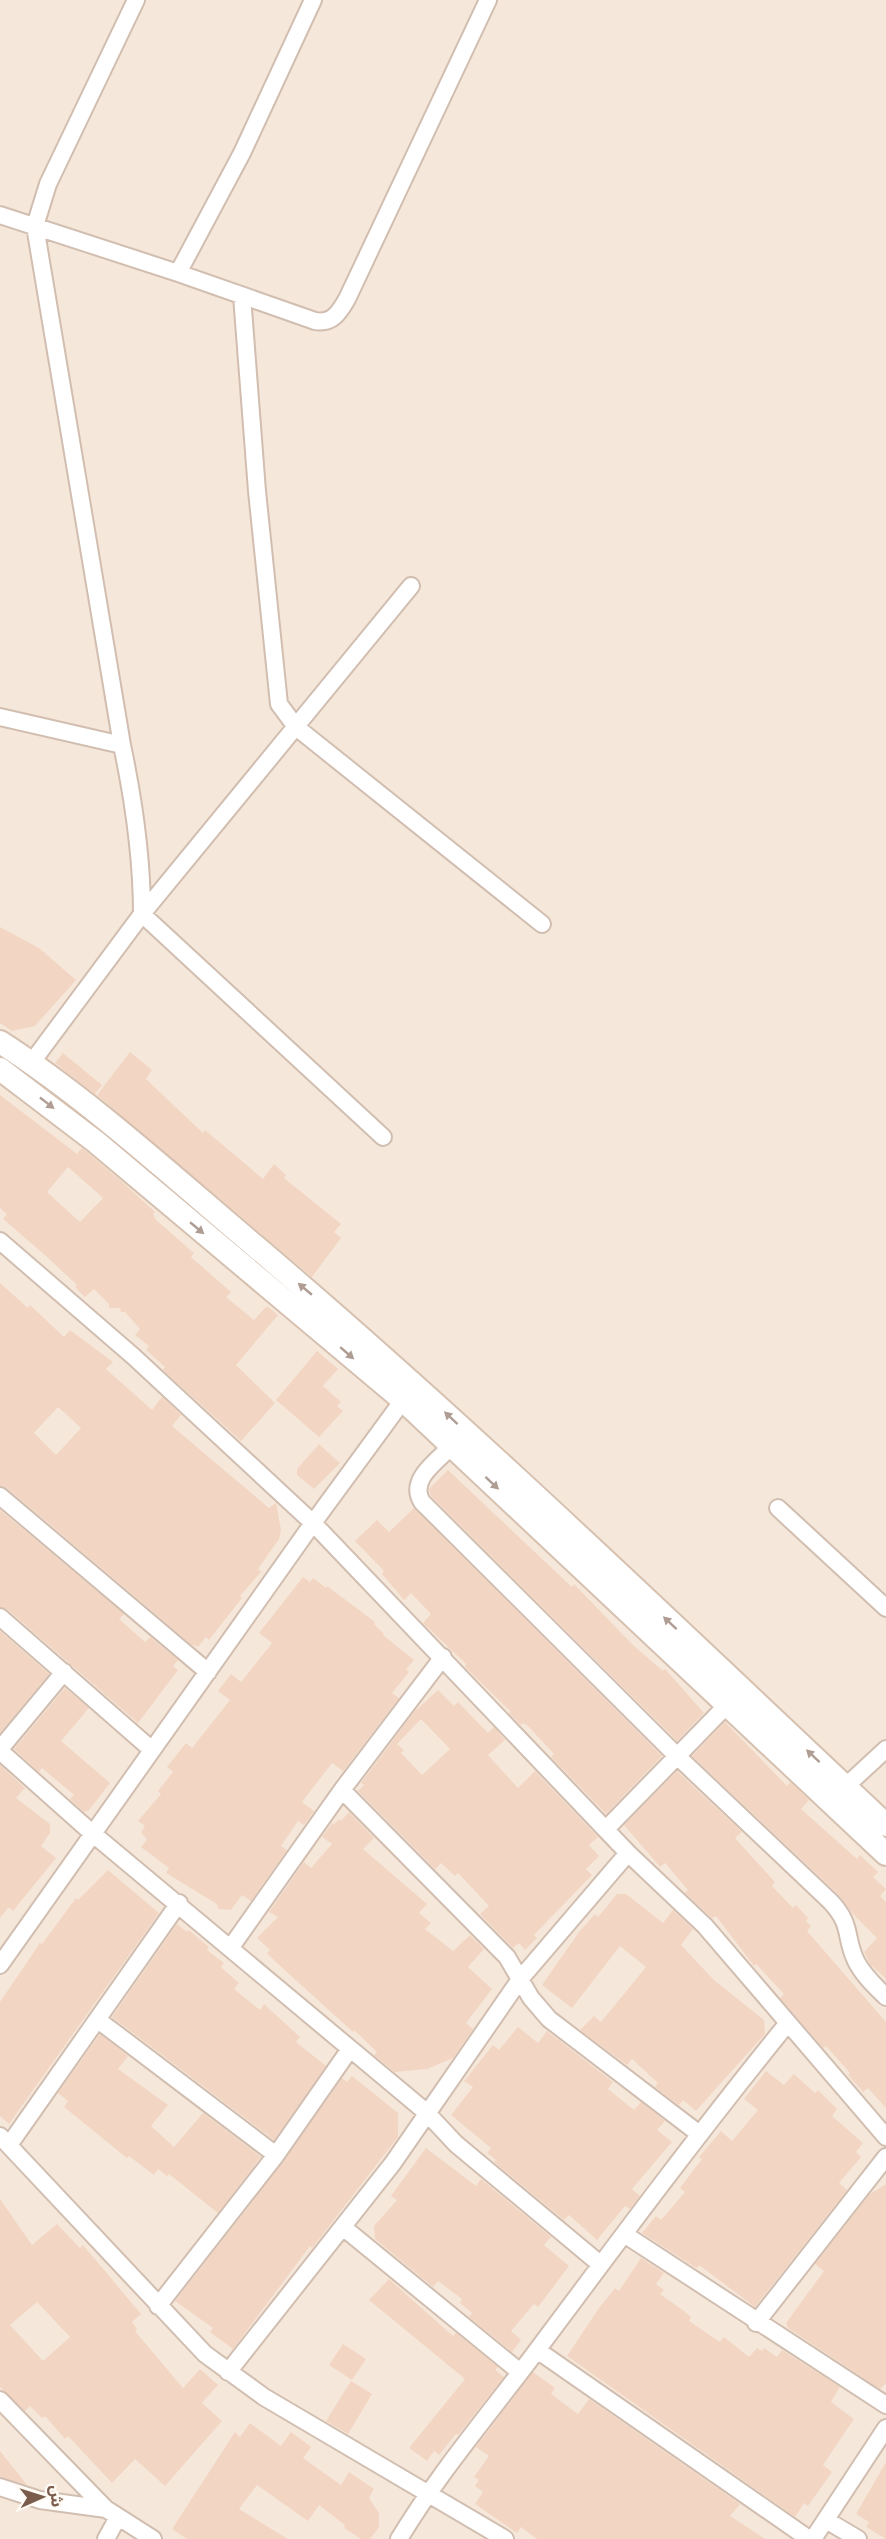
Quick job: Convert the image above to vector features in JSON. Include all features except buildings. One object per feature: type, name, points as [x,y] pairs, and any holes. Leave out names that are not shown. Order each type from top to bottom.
[{"type":"street","points":[[136,0],[48,184],[35,226],[139,841],[142,914],[383,1137]]},
{"type":"street","points":[[178,273],[242,153],[314,0]]},
{"type":"street","points":[[0,215],[315,321],[324,322],[341,311],[488,0]]},
{"type":"street","points":[[242,296],[272,652],[279,704],[296,727],[542,924]]},
{"type":"street","points":[[32,1062],[142,914],[411,586]]},
{"type":"street","points":[[1,720],[122,745]]},
{"type":"street","points":[[0,1042],[32,1062],[206,1205],[409,1393],[886,1825]]},
{"type":"street","points":[[0,1069],[96,1142],[409,1393],[452,1446],[886,1854]]},
{"type":"street","points":[[0,1241],[133,1356],[313,1523],[607,1828],[628,1853],[705,1926],[787,2024],[883,2128]]},
{"type":"street","points":[[0,1965],[313,1523],[409,1393]]},
{"type":"street","points":[[452,1446],[419,1480],[417,1487],[422,1502],[676,1755],[843,1915],[856,1962],[886,1997]]},
{"type":"street","points":[[0,1496],[208,1672]]},
{"type":"street","points":[[778,1508],[886,1608]]},
{"type":"street","points":[[0,1617],[152,1750]]},
{"type":"street","points":[[231,1947],[342,1790],[443,1657]]},
{"type":"street","points":[[64,1672],[0,1750],[92,1833],[179,1903],[426,2112],[456,2144],[600,2264]]},
{"type":"street","points":[[607,1828],[726,1706]]},
{"type":"street","points":[[845,1786],[886,1749]]},
{"type":"street","points":[[342,1790],[507,1957],[531,1998],[549,2019],[698,2133]]},
{"type":"street","points":[[228,2372],[344,2228],[393,2163],[426,2112],[521,1978],[628,1853]]},
{"type":"street","points":[[179,1903],[98,2020],[4,2140],[205,2354],[264,2397],[505,2539]]},
{"type":"street","points":[[98,2020],[276,2155]]},
{"type":"street","points":[[399,2539],[426,2493],[537,2350],[698,2133],[787,2024]]},
{"type":"street","points":[[158,2306],[276,2155],[351,2049]]},
{"type":"street","points":[[756,2323],[886,2157]]},
{"type":"street","points":[[344,2228],[520,2372]]},
{"type":"street","points":[[624,2234],[756,2323],[886,2405]]},
{"type":"street","points":[[537,2350],[811,2539],[886,2428]]},
{"type":"street","points":[[0,2400],[112,2513],[153,2539]]},
{"type":"street","points":[[0,2487],[40,2500],[112,2513]]},
{"type":"street","points":[[106,2539],[112,2513]]},
{"type":"street","points":[[826,2520],[858,2539]]},
{"type":"shaded area","points":[[0,0],[886,0],[886,2539],[0,2539]]}]
